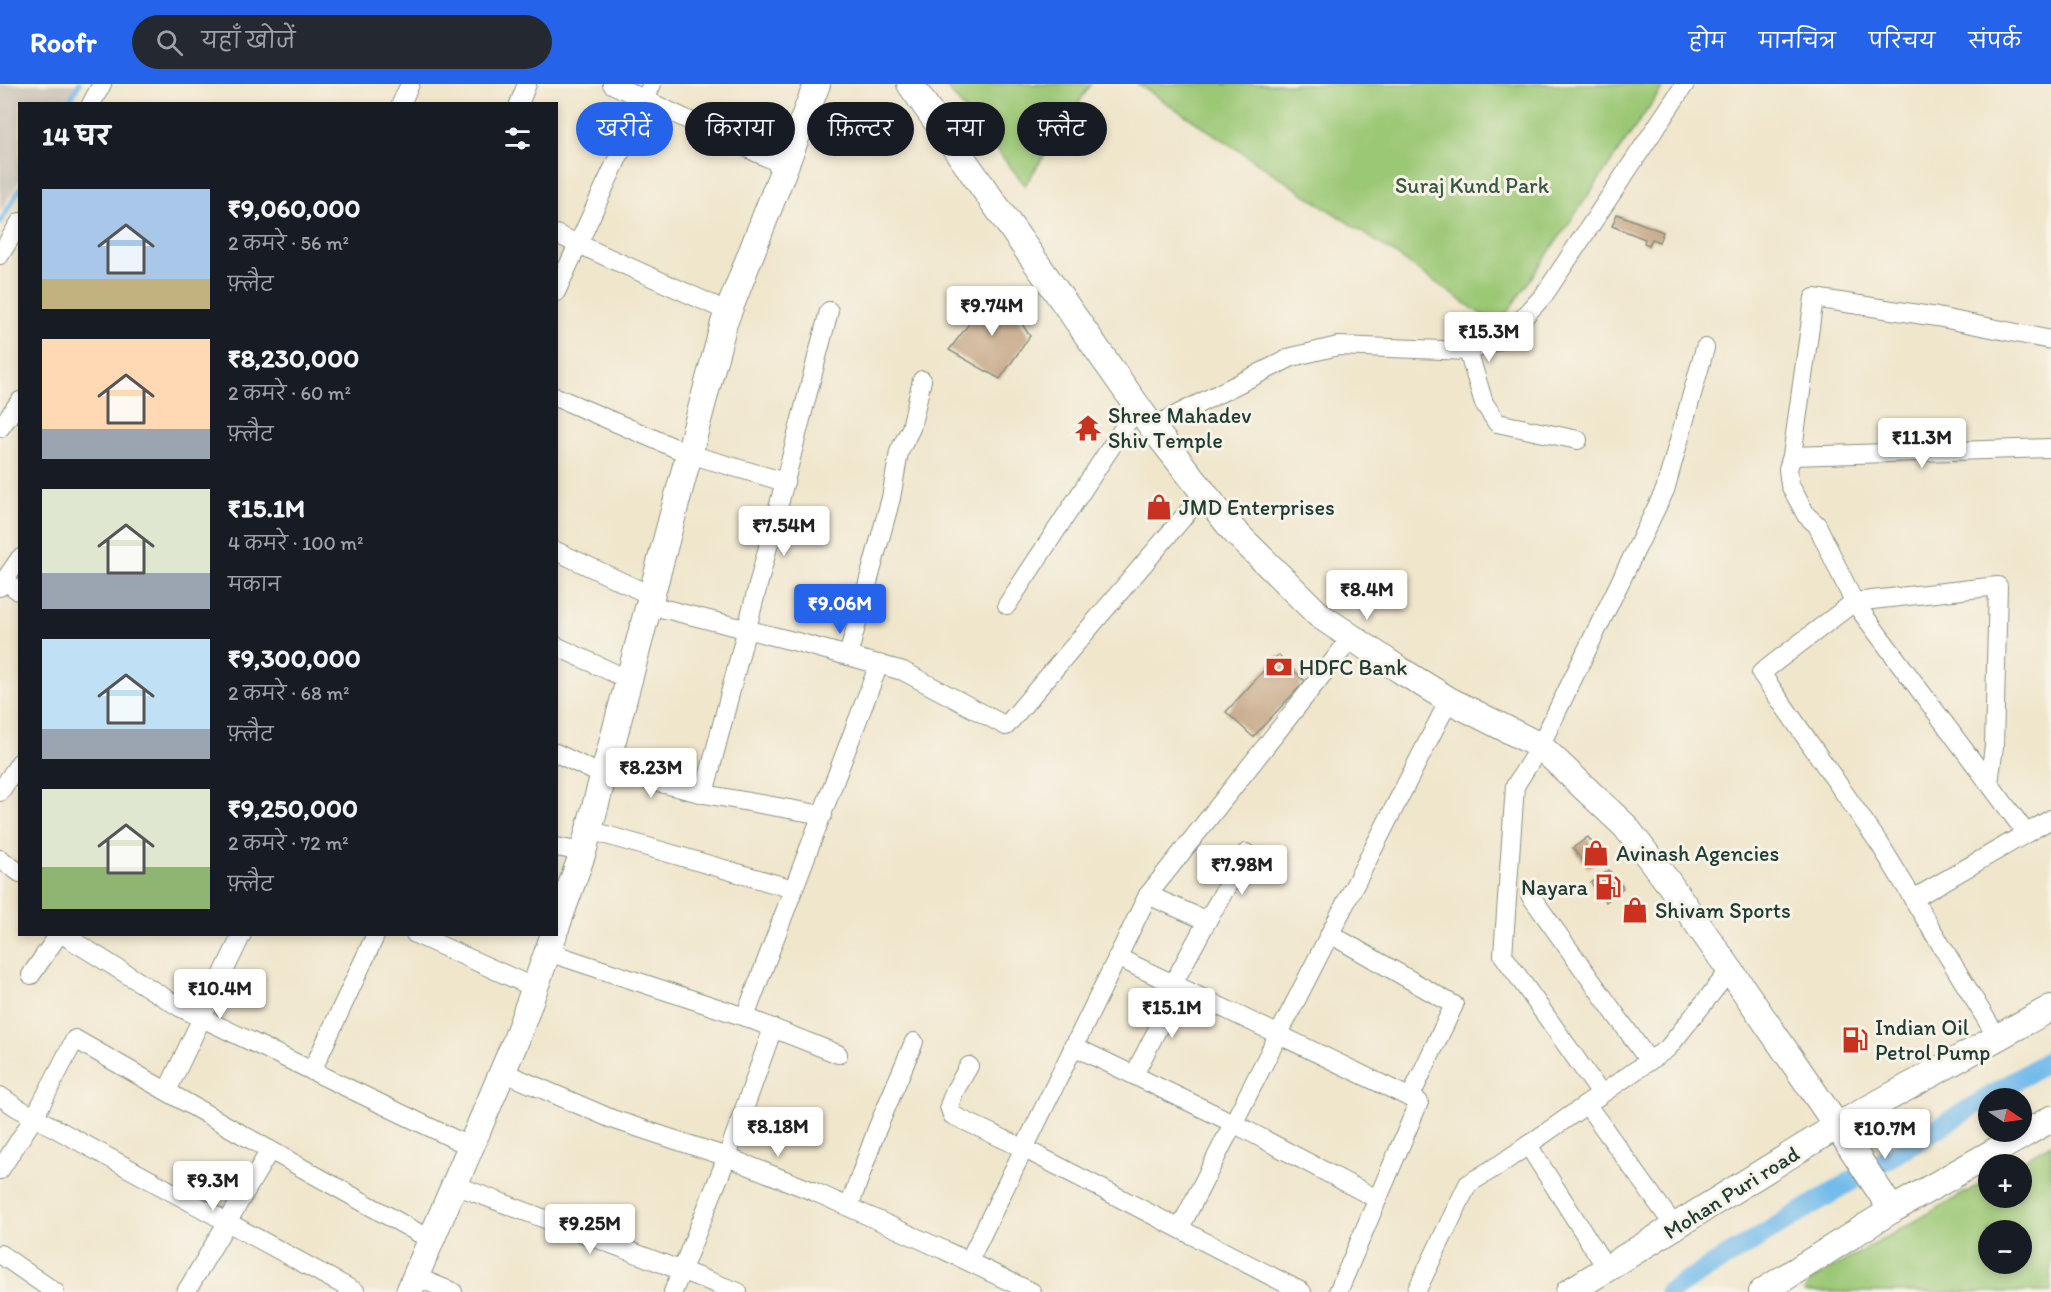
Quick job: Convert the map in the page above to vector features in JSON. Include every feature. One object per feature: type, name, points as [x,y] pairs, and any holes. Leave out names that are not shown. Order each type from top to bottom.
[{"type":"street","points":[[92,102],[102,84]]},
{"type":"street","points":[[402,102],[410,84]]},
{"type":"street","points":[[520,102],[527,84]]},
{"type":"street","points":[[612,84],[648,92],[785,166]]},
{"type":"street","points":[[558,923],[586,841],[689,453],[729,312],[817,84]]},
{"type":"street","points":[[910,84],[1145,417],[1233,530],[1319,615],[1449,700],[1540,746],[1624,826],[1668,882],[1730,970],[1887,1203]]},
{"type":"street","points":[[1007,605],[1145,417],[1292,357],[1338,346],[1468,351],[1504,339],[1544,295],[1685,84]]},
{"type":"street","points":[[558,288],[648,92]]},
{"type":"street","points":[[0,255],[18,225]]},
{"type":"street","points":[[558,235],[729,312]]},
{"type":"street","points":[[2026,833],[1854,602],[1816,525],[1806,515],[1790,485],[1788,470],[1792,456],[1814,298],[1937,317],[2051,340]]},
{"type":"street","points":[[704,794],[829,311]]},
{"type":"street","points":[[1675,1227],[1503,955],[1515,786],[1540,746],[1665,490],[1705,348]]},
{"type":"street","points":[[1468,351],[1484,403],[1497,423],[1578,440]]},
{"type":"street","points":[[848,656],[891,498],[899,452],[910,428],[922,380]]},
{"type":"street","points":[[558,398],[689,453],[785,482]]},
{"type":"street","points":[[0,428],[18,404]]},
{"type":"street","points":[[1792,456],[2051,448]]},
{"type":"street","points":[[558,552],[651,601],[903,671],[1006,726],[1204,493]]},
{"type":"street","points":[[18,561],[2,584],[18,591]]},
{"type":"street","points":[[1989,783],[1995,746],[1998,586],[1854,602],[1761,674],[1881,846],[1997,1037]]},
{"type":"street","points":[[969,1261],[1148,895],[1352,637]]},
{"type":"street","points":[[558,647],[629,680]]},
{"type":"street","points":[[745,1017],[879,664]]},
{"type":"street","points":[[1180,1228],[1449,700]]},
{"type":"street","points":[[558,754],[605,772],[704,794],[823,815]]},
{"type":"street","points":[[0,792],[18,765]]},
{"type":"street","points":[[1913,899],[2051,819]]},
{"type":"street","points":[[558,847],[586,841],[793,889]]},
{"type":"street","points":[[1134,1075],[1207,921],[1246,854]]},
{"type":"street","points":[[0,859],[18,872]]},
{"type":"street","points":[[1148,895],[1207,921]]},
{"type":"street","points":[[1530,895],[1649,1060]]},
{"type":"street","points":[[1330,934],[1454,1005],[1410,1098]]},
{"type":"street","points":[[32,975],[59,936]]},
{"type":"street","points":[[63,936],[181,1008],[471,1146]]},
{"type":"street","points":[[167,1091],[241,936]]},
{"type":"street","points":[[312,1071],[375,936]]},
{"type":"street","points":[[419,936],[535,988]]},
{"type":"street","points":[[453,1292],[412,1284],[503,1072],[553,938],[838,1054]]},
{"type":"street","points":[[1117,957],[1419,1102],[1338,1292]]},
{"type":"street","points":[[1416,1292],[1468,1184],[1668,1048],[1730,970]]},
{"type":"street","name":"Mohan Puri road","points":[[1569,1292],[1837,1126],[2051,1008]]},
{"type":"street","points":[[673,1292],[727,1157],[773,1028]]},
{"type":"street","points":[[0,1170],[35,1116],[75,1038],[431,1240]]},
{"type":"street","points":[[849,1207],[877,1129],[914,1042]]},
{"type":"street","points":[[1073,1046],[1233,1123],[1377,1199]]},
{"type":"street","points":[[969,1066],[949,1106],[952,1115],[1023,1148],[1180,1228],[1292,1289]]},
{"type":"street","points":[[503,1072],[612,1119],[727,1157],[849,1207],[1032,1292]]},
{"type":"street","points":[[0,1096],[356,1292]]},
{"type":"street","points":[[1762,1292],[1783,1285],[1887,1203],[2051,1119]]},
{"type":"street","points":[[1528,1145],[1607,1269]]},
{"type":"street","points":[[186,1292],[270,1150]]},
{"type":"street","points":[[455,1185],[738,1292]]},
{"type":"street","points":[[0,1254],[55,1292]]},
{"type":"shaded area","points":[[0,84],[78,84],[67,102],[18,102],[18,182],[0,212]]},
{"type":"green space","points":[[944,84],[1091,84],[1079,102],[1017,102],[1017,156],[1044,156],[1025,185],[1002,156],[1005,156],[1005,102],[958,102]]},
{"type":"green space","name":"Suraj Kund Park","points":[[1138,84],[1665,84],[1498,326],[1388,249]]},
{"type":"green space","points":[[2051,1144],[2051,1292],[1804,1292],[1810,1281],[1978,1185],[1978,1208],[2032,1208],[2032,1155]]},
{"type":"building","points":[[1617,214],[1663,232],[1659,242],[1652,239],[1649,245],[1644,243],[1645,239],[1612,226]]},
{"type":"building","points":[[997,287],[1030,336],[1000,379],[949,350]]},
{"type":"building","points":[[1278,655],[1305,681],[1253,737],[1226,712]]},
{"type":"building","points":[[1588,837],[1603,857],[1588,868],[1573,848]]},
{"type":"building","points":[[1609,870],[1623,888],[1606,902],[1591,883]]},
{"type":"waterway","points":[[69,102],[79,84]]},
{"type":"waterway","points":[[0,223],[18,192]]},
{"type":"waterway","points":[[1669,1292],[2051,1059]]},
{"type":"place","name":"Shree Mahadev Shiv Temple","points":[[1088,428]]},
{"type":"place","name":"JMD Enterprises","points":[[1159,507]]},
{"type":"place","name":"HDFC Bank","points":[[1279,667]]},
{"type":"place","name":"Avinash Agencies","points":[[1596,853]]},
{"type":"place","name":"Nayara","points":[[1608,887]]},
{"type":"place","name":"Shivam Sports","points":[[1635,910]]},
{"type":"place","name":"Indian Oil Petrol Pump","points":[[1855,1040]]}]
